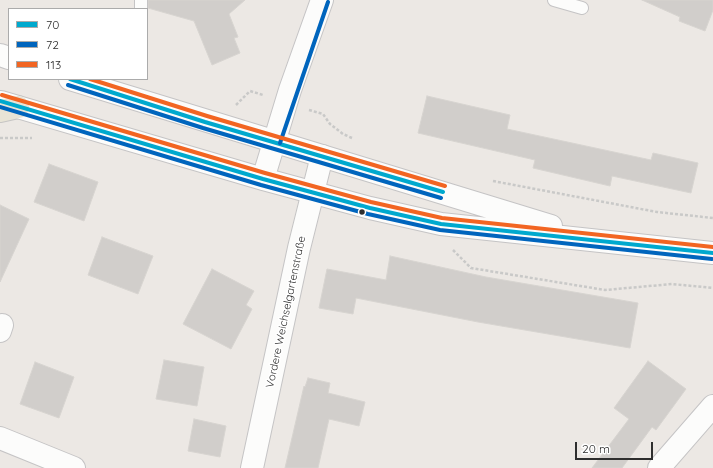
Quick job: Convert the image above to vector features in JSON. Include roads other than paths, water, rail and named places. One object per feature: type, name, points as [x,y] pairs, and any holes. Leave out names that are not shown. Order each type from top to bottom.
[{"type":"main road","points":[[263,179],[274,141],[322,0]]},
{"type":"main road","points":[[73,80],[205,122],[274,141],[595,240]]},
{"type":"main road","points":[[6,107],[313,193],[441,224],[713,253]]},
{"type":"main road","name":"Vordere Weichselgartenstraße","points":[[252,468],[299,248],[322,156]]},
{"type":"main road","points":[[659,468],[713,406]]},
{"type":"main road","points":[[0,438],[74,468]]},
{"type":"lane","points":[[554,0],[582,8]]}]
